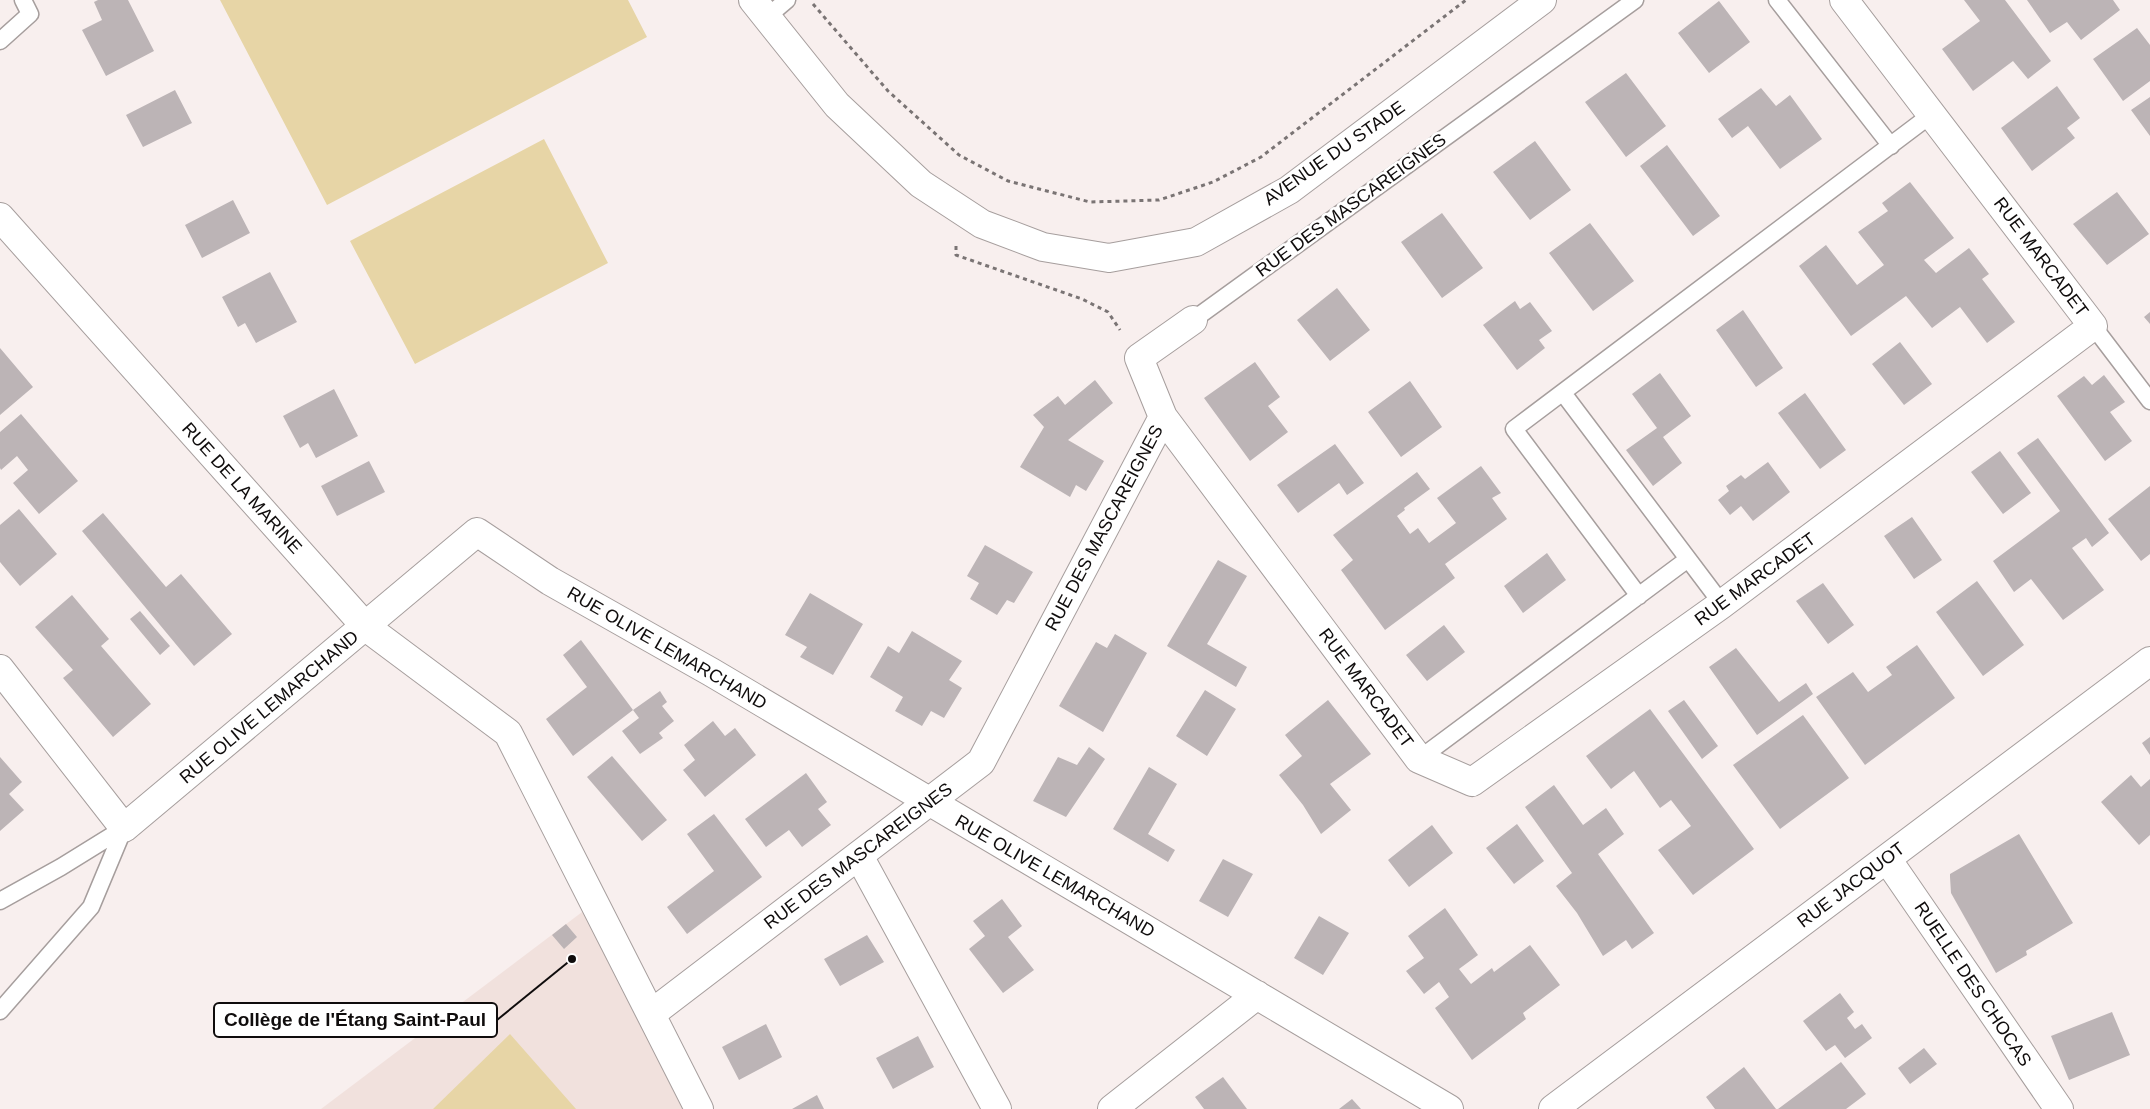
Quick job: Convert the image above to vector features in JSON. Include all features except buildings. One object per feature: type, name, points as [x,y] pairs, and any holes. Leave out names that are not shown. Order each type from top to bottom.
[{"type":"street","name":"AVENUE DU STADE","points":[[760,9],[838,104],[921,184],[982,224],[1043,247],[1110,258],[1196,242],[1289,190],[1542,0]]},
{"type":"street","name":"RUE MARCADET","points":[[1163,417],[1419,758],[1472,782],[1722,604],[2094,326],[1844,0]]},
{"type":"street","name":"RUE DE LA MARINE","points":[[0,217],[366,627],[508,733],[651,1014]]},
{"type":"street","name":"RUE DES MASCAREIGNES","points":[[651,1014],[981,762],[1163,417],[1139,358],[1193,320]]},
{"type":"street","name":"RUE OLIVE LEMARCHAND","points":[[124,828],[477,532],[550,581],[711,672],[1449,1109]]},
{"type":"street","name":"RUE JACQUOT","points":[[1570,1104],[1887,859],[2150,661]]},
{"type":"street","points":[[0,669],[124,828]]},
{"type":"street","points":[[859,856],[996,1109]]},
{"type":"street","name":"RUELLE DES CHOCAS","points":[[1887,859],[2059,1109]]},
{"type":"street","points":[[1112,1109],[1257,995]]},
{"type":"street","points":[[651,1014],[699,1109]]},
{"type":"lane","points":[[0,41],[30,14],[23,0]]},
{"type":"lane","points":[[760,9],[787,0]]},
{"type":"lane","name":"RUE DES MASCAREIGNES","points":[[1193,320],[1635,0]]},
{"type":"lane","points":[[1778,0],[1891,146]]},
{"type":"lane","points":[[1638,596],[1514,429],[1932,114]]},
{"type":"lane","points":[[2094,326],[2150,401]]},
{"type":"lane","points":[[1563,393],[1722,604]]},
{"type":"lane","points":[[1419,758],[1688,559]]},
{"type":"lane","points":[[0,901],[61,867],[124,828]]},
{"type":"lane","points":[[0,1011],[91,907],[124,828]]},
{"type":"path","points":[[809,0],[888,91],[958,155],[1008,181],[1090,202],[1159,200],[1213,182],[1261,157],[1466,0]]},
{"type":"path","points":[[954,205],[956,256],[1082,299],[1108,312],[1139,358]]},
{"type":"shaded area","points":[[220,0],[628,0],[647,37],[327,205]]},
{"type":"shaded area","points":[[544,139],[608,263],[415,364],[350,241]]},
{"type":"shaded area","points":[[594,903],[699,1109],[321,1109]]},
{"type":"shaded area","points":[[510,1034],[576,1109],[433,1109]]},
{"type":"place","name":"Collège de l'Étang Saint-Paul","points":[[572,959]]}]
